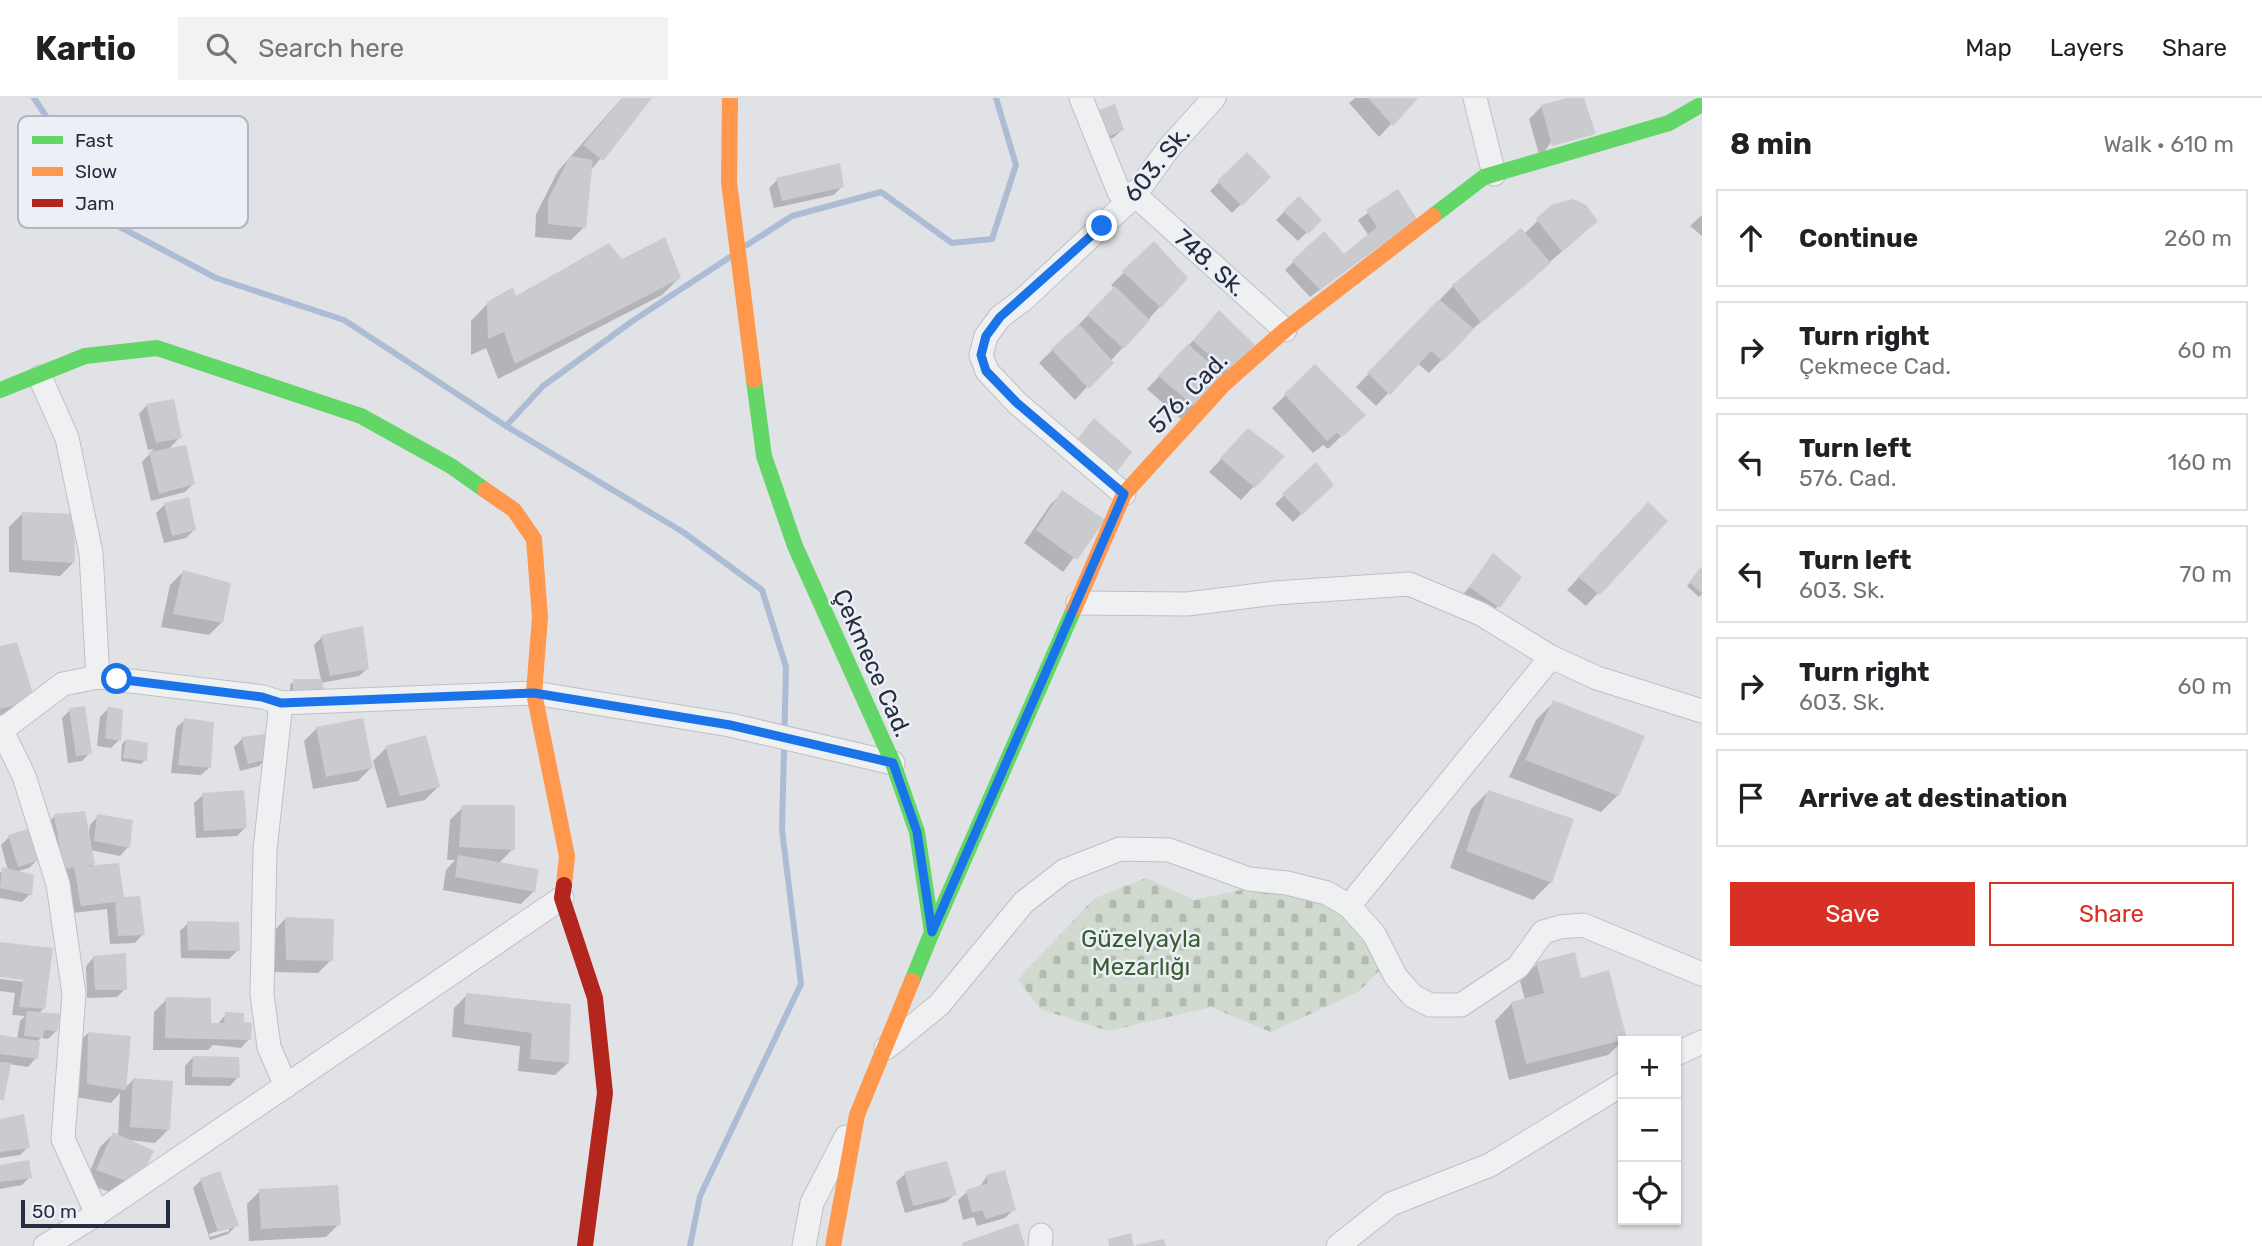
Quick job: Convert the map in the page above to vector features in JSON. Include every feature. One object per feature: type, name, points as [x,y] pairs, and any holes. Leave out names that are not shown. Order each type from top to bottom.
[{"type":"street","name":"Çekmece Cad.","points":[[730,98],[729,182],[764,456],[795,547],[893,763],[917,832],[932,932]]},
{"type":"street","name":"748. Sk.","points":[[1081,98],[1119,192],[1135,195],[1285,330]]},
{"type":"street","name":"603. Sk.","points":[[1124,494],[1017,403],[986,371],[981,355],[986,336],[1000,317],[1024,299],[1135,195],[1168,149],[1214,98]]},
{"type":"street","points":[[1475,98],[1494,174]]},
{"type":"street","name":"576. Cad.","points":[[932,932],[1124,494],[1223,385],[1285,330],[1484,177],[1669,123],[1702,104]]},
{"type":"street","points":[[0,390],[40,377],[85,356],[157,348],[361,416],[452,466],[514,510],[534,539],[540,617],[534,693],[567,856],[562,898],[595,998],[605,1093],[585,1246]]},
{"type":"street","points":[[40,377],[67,438],[91,553],[98,677]]},
{"type":"street","points":[[1078,603],[1187,604],[1275,593],[1409,583],[1481,614],[1551,657],[1597,678],[1702,711]]},
{"type":"street","points":[[1349,906],[1551,657]]},
{"type":"street","points":[[97,1214],[63,1139],[75,994],[58,884],[24,776],[1,728],[63,684],[98,677],[262,697],[281,703],[534,693],[730,725],[842,748],[893,763]]},
{"type":"street","points":[[281,703],[265,850],[262,994],[268,1046],[286,1086]]},
{"type":"street","points":[[886,1048],[939,1005],[1024,902],[1064,871],[1120,849],[1169,850],[1249,879],[1287,883],[1328,893],[1349,906],[1374,933],[1396,977],[1413,996],[1430,1005],[1461,1005],[1518,967],[1543,932],[1560,927],[1583,925],[1702,975]]},
{"type":"street","points":[[45,1246],[97,1214],[562,898]]},
{"type":"street","points":[[804,1246],[811,1203],[857,1115],[932,932]]},
{"type":"street","points":[[1681,1052],[1701,1042]]},
{"type":"street","points":[[1338,1246],[1391,1204],[1490,1165],[1618,1087]]},
{"type":"street","points":[[833,1246],[857,1115]]},
{"type":"green space","name":"Güzelyayla Mezarlığı","points":[[1146,878],[1194,900],[1259,886],[1345,901],[1380,970],[1358,992],[1271,1032],[1211,1007],[1108,1031],[1040,1009],[1018,979],[1095,898]]},
{"type":"building","points":[[622,98],[652,98],[603,161],[583,145]]},
{"type":"building","points":[[1368,98],[1418,98],[1393,126]]},
{"type":"building","points":[[1566,98],[1584,98],[1596,134],[1552,146],[1541,105]]},
{"type":"building","points":[[1115,104],[1124,130],[1104,138],[1093,112]]},
{"type":"building","points":[[1247,152],[1271,177],[1242,206],[1217,181]]},
{"type":"building","points":[[570,156],[593,160],[586,228],[548,224],[548,200]]},
{"type":"building","points":[[840,163],[844,187],[782,201],[776,178]]},
{"type":"building","points":[[1398,189],[1417,219],[1320,290],[1292,261],[1324,231],[1344,254],[1377,227],[1366,210]]},
{"type":"building","points":[[1299,196],[1322,220],[1308,234],[1283,211]]},
{"type":"building","points":[[1573,199],[1586,205],[1598,221],[1562,252],[1536,219],[1551,205]]},
{"type":"building","points":[[1521,228],[1551,263],[1481,323],[1452,285]]},
{"type":"building","points":[[665,237],[681,278],[515,364],[504,332],[488,339],[487,302],[513,287],[516,296],[609,243],[622,259]]},
{"type":"building","points":[[1154,241],[1188,278],[1161,308],[1122,271]]},
{"type":"building","points":[[1115,286],[1150,320],[1124,349],[1087,315]]},
{"type":"building","points":[[1439,299],[1474,329],[1443,361],[1431,351],[1390,395],[1367,373]]},
{"type":"building","points":[[1219,310],[1255,345],[1229,372],[1193,341]]},
{"type":"building","points":[[1079,324],[1114,363],[1089,389],[1051,349]]},
{"type":"building","points":[[1188,344],[1223,375],[1195,407],[1158,376]]},
{"type":"building","points":[[1315,364],[1366,415],[1342,437],[1337,433],[1327,441],[1284,394]]},
{"type":"building","points":[[174,399],[182,438],[156,443],[146,404]]},
{"type":"building","points":[[1094,418],[1132,452],[1115,474],[1075,442]]},
{"type":"building","points":[[1248,428],[1285,456],[1255,488],[1220,458]]},
{"type":"building","points":[[186,445],[195,484],[159,494],[149,452]]},
{"type":"building","points":[[1316,462],[1334,485],[1302,515],[1282,494]]},
{"type":"building","points":[[1062,490],[1105,520],[1077,560],[1036,530]]},
{"type":"building","points":[[189,497],[196,530],[172,536],[164,503]]},
{"type":"building","points":[[1648,502],[1668,521],[1600,595],[1578,577]]},
{"type":"building","points":[[22,512],[74,514],[75,563],[22,560]]},
{"type":"building","points":[[1493,553],[1522,577],[1500,608],[1469,587]]},
{"type":"building","points":[[1701,567],[1702,569],[1702,593],[1689,582]]},
{"type":"building","points":[[183,570],[231,583],[223,623],[173,614]]},
{"type":"building","points":[[363,626],[369,669],[330,676],[321,635]]},
{"type":"building","points":[[17,642],[35,700],[0,709],[0,646]]},
{"type":"building","points":[[293,679],[322,679],[324,694],[293,693]]},
{"type":"building","points":[[1553,700],[1645,736],[1619,796],[1525,760]]},
{"type":"building","points":[[85,706],[92,754],[76,756],[69,708]]},
{"type":"building","points":[[108,707],[123,709],[121,741],[105,738]]},
{"type":"building","points":[[184,718],[214,722],[211,768],[178,765]]},
{"type":"building","points":[[363,718],[373,768],[326,777],[316,727]]},
{"type":"building","points":[[266,734],[269,759],[248,764],[241,737]]},
{"type":"building","points":[[426,735],[440,787],[400,796],[385,746]]},
{"type":"building","points":[[126,739],[148,743],[147,761],[123,758]]},
{"type":"building","points":[[244,790],[247,828],[204,831],[202,793]]},
{"type":"building","points":[[1488,790],[1574,819],[1552,883],[1466,851]]},
{"type":"building","points":[[462,805],[515,805],[515,850],[459,847]]},
{"type":"building","points":[[85,811],[95,864],[85,866],[119,863],[124,897],[140,896],[145,935],[118,936],[115,902],[81,906],[74,867],[63,869],[54,814]]},
{"type":"building","points":[[97,814],[133,820],[130,848],[94,841]]},
{"type":"building","points":[[31,828],[39,860],[18,867],[8,835]]},
{"type":"building","points":[[458,855],[539,869],[535,892],[455,877]]},
{"type":"building","points":[[2,867],[34,875],[32,895],[0,888]]},
{"type":"building","points":[[285,917],[334,919],[333,961],[286,960]]},
{"type":"building","points":[[187,921],[239,922],[240,951],[188,950]]},
{"type":"building","points":[[0,942],[53,948],[45,1009],[19,1007],[23,980],[0,977]]},
{"type":"building","points":[[1575,952],[1581,978],[1609,970],[1626,1036],[1618,1036],[1618,1041],[1526,1064],[1511,1002],[1544,993],[1536,962]]},
{"type":"building","points":[[126,953],[127,990],[95,990],[93,956]]},
{"type":"building","points":[[466,993],[571,1004],[569,1063],[530,1059],[532,1033],[464,1024]]},
{"type":"building","points":[[166,997],[211,998],[211,1023],[224,1023],[225,1012],[244,1013],[244,1022],[252,1023],[251,1040],[165,1038]]},
{"type":"building","points":[[27,1011],[60,1014],[58,1031],[44,1030],[43,1038],[24,1036]]},
{"type":"building","points":[[88,1032],[131,1036],[126,1090],[87,1084]]},
{"type":"building","points":[[0,1035],[40,1041],[38,1059],[0,1054]]},
{"type":"building","points":[[193,1056],[239,1057],[240,1078],[192,1077]]},
{"type":"building","points":[[0,1062],[11,1063],[4,1100],[0,1099]]},
{"type":"building","points":[[133,1078],[173,1081],[170,1130],[130,1127]]},
{"type":"building","points":[[24,1114],[30,1148],[0,1152],[0,1119]]},
{"type":"building","points":[[113,1132],[154,1151],[137,1185],[96,1170]]},
{"type":"building","points":[[29,1160],[32,1178],[0,1182],[0,1165]]},
{"type":"building","points":[[947,1161],[957,1195],[913,1206],[904,1172]]},
{"type":"building","points":[[1005,1170],[1016,1210],[986,1219],[982,1210],[972,1213],[966,1190],[988,1183],[986,1175]]},
{"type":"building","points":[[220,1171],[239,1226],[218,1232],[200,1178]]},
{"type":"building","points":[[338,1185],[341,1225],[261,1229],[259,1189]]},
{"type":"building","points":[[1018,1223],[1025,1246],[963,1246],[962,1243]]},
{"type":"building","points":[[1131,1233],[1134,1246],[1109,1246],[1108,1239]]},
{"type":"building","points":[[1164,1239],[1166,1246],[1136,1246],[1136,1245]]},
{"type":"waterway","points":[[34,98],[46,116]]},
{"type":"waterway","points":[[747,245],[792,216],[881,192],[952,243],[992,239],[1016,165],[996,98]]},
{"type":"waterway","points":[[122,228],[216,278],[344,320],[506,426],[683,532],[762,590],[786,667],[782,830],[801,984],[700,1196],[690,1246]]},
{"type":"waterway","points":[[506,426],[543,386],[634,320],[730,257]]},
{"type":"traffic: fast","points":[[1433,216],[1484,177],[1669,123],[1702,104]]},
{"type":"traffic: fast","points":[[0,390],[85,356],[157,348],[361,416],[451,466],[485,490]]},
{"type":"traffic: fast","points":[[754,380],[764,456],[795,546],[893,763],[917,832],[932,932],[912,981]]},
{"type":"traffic: fast","points":[[932,932],[1074,609]]},
{"type":"traffic: slow","points":[[730,98],[729,182],[754,380]]},
{"type":"traffic: slow","points":[[1074,609],[1124,494],[1223,385],[1285,330],[1433,216]]},
{"type":"traffic: slow","points":[[485,490],[514,510],[534,539],[540,617],[534,693],[567,856],[564,885]]},
{"type":"traffic: slow","points":[[833,1246],[857,1115],[912,981]]},
{"type":"traffic: jam","points":[[564,885],[562,898],[595,998],[605,1093],[585,1246]]},
{"type":"route","points":[[117,679],[262,697],[281,703],[534,693],[730,725],[842,748],[893,763],[917,832],[932,932],[1124,494],[1017,403],[986,371],[981,355],[986,336],[1000,317],[1024,299],[1102,226]]}]
